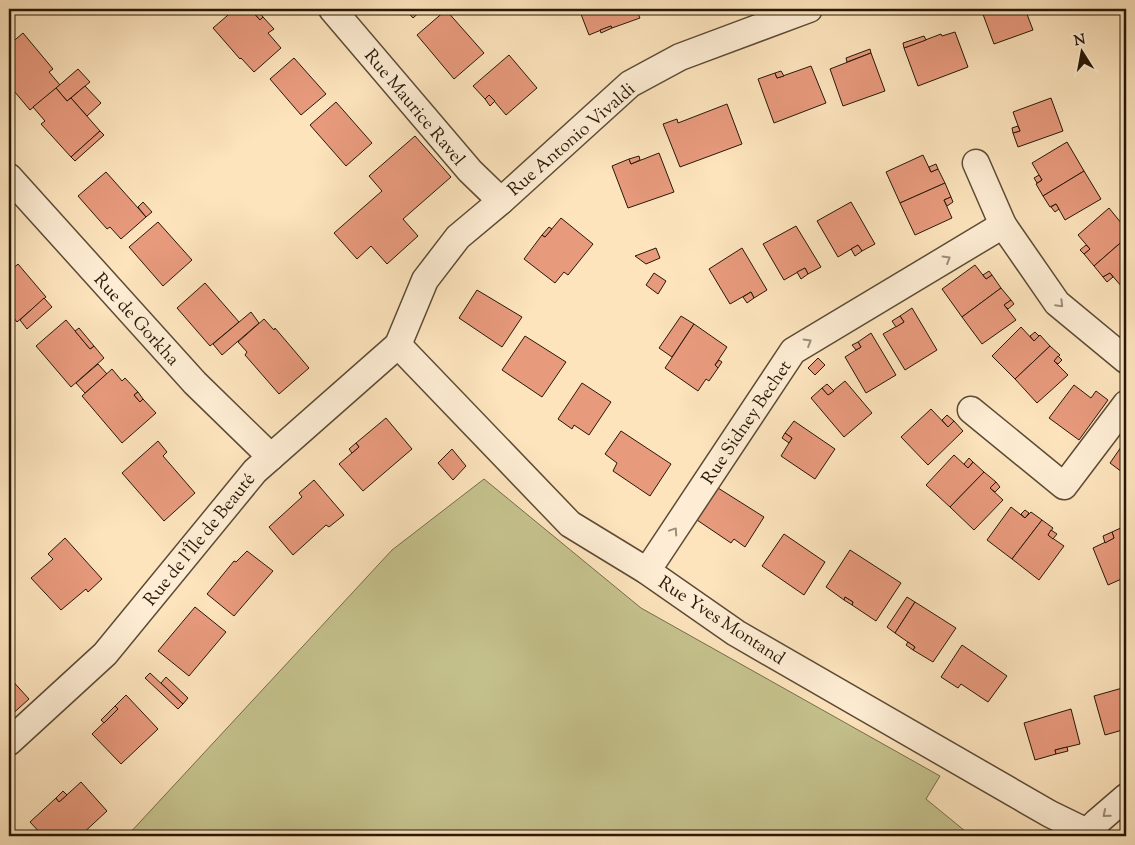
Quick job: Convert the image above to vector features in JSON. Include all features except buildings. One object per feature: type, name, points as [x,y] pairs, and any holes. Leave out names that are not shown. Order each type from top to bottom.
[{"type":"street","name":"Rue Maurice Ravel","points":[[332,9],[470,171],[501,202]]},
{"type":"street","name":"Rue Antonio Vivaldi","points":[[398,345],[425,280],[458,237],[501,202],[630,84],[680,57],[809,9]]},
{"type":"street","points":[[976,163],[1003,225],[1057,303],[1126,360]]},
{"type":"street","name":"Rue de Gorkha","points":[[9,177],[194,383],[272,457]]},
{"type":"street","name":"Rue Sidney Bechet","points":[[647,571],[793,351],[1003,225]]},
{"type":"street","name":"Rue de l'Île de Beauté","points":[[9,742],[105,654],[255,471],[398,345]]},
{"type":"street","name":"Rue Yves Montand","points":[[398,345],[570,524],[647,571],[736,633],[1050,814],[1090,834]]},
{"type":"street","points":[[971,410],[1064,486],[1126,404]]},
{"type":"street","points":[[1090,834],[1126,797]]},
{"type":"shaded area","points":[[484,479],[641,608],[940,776],[926,799],[965,831],[957,836],[127,836],[392,550]]}]
